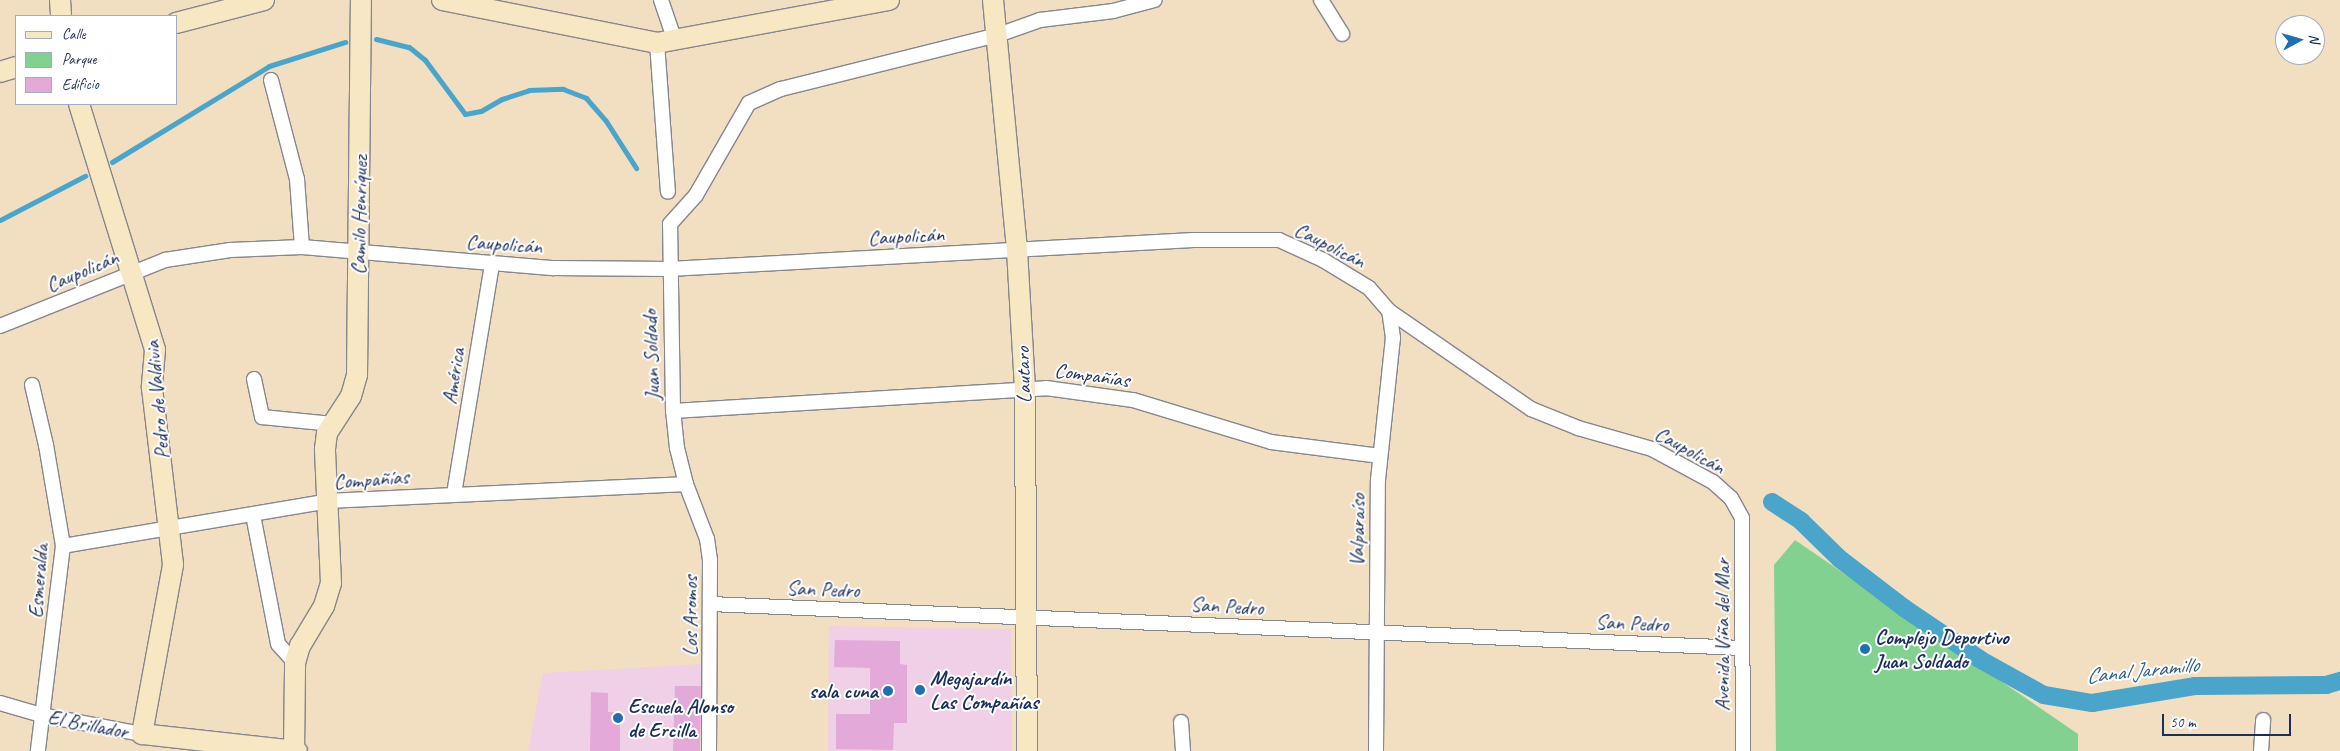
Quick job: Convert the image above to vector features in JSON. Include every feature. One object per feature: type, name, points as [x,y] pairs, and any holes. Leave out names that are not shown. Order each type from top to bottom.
[{"type":"street","points":[[60,0],[61,15]]},
{"type":"street","points":[[178,22],[233,6],[264,0]]},
{"type":"street","name":"Camilo Henríquez","points":[[295,751],[295,663],[300,646],[324,606],[331,583],[329,501],[324,449],[327,433],[351,396],[357,375],[361,0]]},
{"type":"street","points":[[442,0],[666,42],[888,0]]},
{"type":"street","points":[[661,0],[666,42],[668,192]]},
{"type":"street","name":"Lautaro","points":[[993,0],[998,36],[1017,250],[1024,388],[1027,751]]},
{"type":"street","points":[[998,36],[1040,20],[1113,11],[1156,0]]},
{"type":"street","points":[[1321,0],[1342,34]]},
{"type":"street","name":"Juan Soldado","points":[[686,484],[673,411],[669,269],[670,224],[696,194],[749,103],[780,89],[998,36]]},
{"type":"street","points":[[0,72],[15,67]]},
{"type":"street","points":[[271,80],[297,179],[302,247]]},
{"type":"street","name":"Pedro de Valdivia","points":[[79,105],[155,350],[152,388],[171,527],[173,565],[142,734]]},
{"type":"street","name":"Caupolicán","points":[[0,326],[132,271],[197,254],[302,247],[492,264],[669,269],[1241,238],[1280,240],[1310,253],[1369,288],[1389,311],[1531,409],[1578,428],[1652,449],[1712,482],[1731,498],[1742,518]]},
{"type":"street","name":"América","points":[[454,494],[492,264]]},
{"type":"street","name":"Valparaíso","points":[[1376,751],[1376,633],[1380,456],[1393,338],[1389,311]]},
{"type":"street","points":[[254,379],[262,417],[333,424]]},
{"type":"street","name":"Esmeralda","points":[[32,385],[46,445],[63,546],[38,751]]},
{"type":"street","name":"Compañías","points":[[673,411],[1024,388],[1114,396],[1169,409],[1271,442],[1380,456]]},
{"type":"street","name":"Compañías","points":[[63,546],[329,501],[686,484]]},
{"type":"street","name":"Los Aromos","points":[[686,484],[707,539],[710,604],[710,751]]},
{"type":"street","points":[[254,515],[278,644],[295,663]]},
{"type":"street","name":"Avenida Viña del Mar","points":[[1742,518],[1743,751]]},
{"type":"street","name":"San Pedro","points":[[710,604],[1742,648]]},
{"type":"street","name":"El Brillador","points":[[0,703],[42,715],[142,734],[295,751]]},
{"type":"street","points":[[2261,751],[2263,720]]},
{"type":"street","points":[[1181,722],[1183,751]]},
{"type":"shaded area","name":"Megajardín Las Compañías","points":[[829,626],[1011,629],[1012,751],[828,751]]},
{"type":"shaded area","name":"Escuela Alonso de Ercilla","points":[[702,664],[700,751],[528,751],[543,673]]},
{"type":"green space","name":"Complejo Deportivo Juan Soldado","points":[[1795,540],[2078,734],[2078,751],[1776,751],[1774,565]]},
{"type":"building","name":"sala cuna","points":[[835,640],[900,641],[900,664],[907,665],[907,723],[894,723],[893,750],[836,749],[836,714],[870,714],[870,668],[834,667]]},
{"type":"building","points":[[675,686],[701,686],[700,751],[673,751]]},
{"type":"building","points":[[591,692],[608,693],[608,712],[620,712],[620,751],[590,751]]},
{"type":"waterway","points":[[376,39],[409,47],[425,60],[465,114],[481,111],[502,99],[529,90],[563,89],[586,98],[606,121],[636,168]]},
{"type":"waterway","points":[[112,162],[269,66],[345,42]]},
{"type":"waterway","points":[[0,220],[85,176]]},
{"type":"waterway","name":"Canal Jaramillo","points":[[1772,502],[1801,521],[1840,559],[1904,608],[1981,660],[2044,695],[2092,703],[2195,686],[2326,685],[2340,681]]},
{"type":"place","name":"Complejo Deportivo Juan Soldado","points":[[1865,649]]},
{"type":"place","name":"Megajardín Las Compañías","points":[[920,690]]},
{"type":"place","name":"sala cuna","points":[[888,691]]},
{"type":"place","name":"Escuela Alonso de Ercilla","points":[[618,718]]}]
